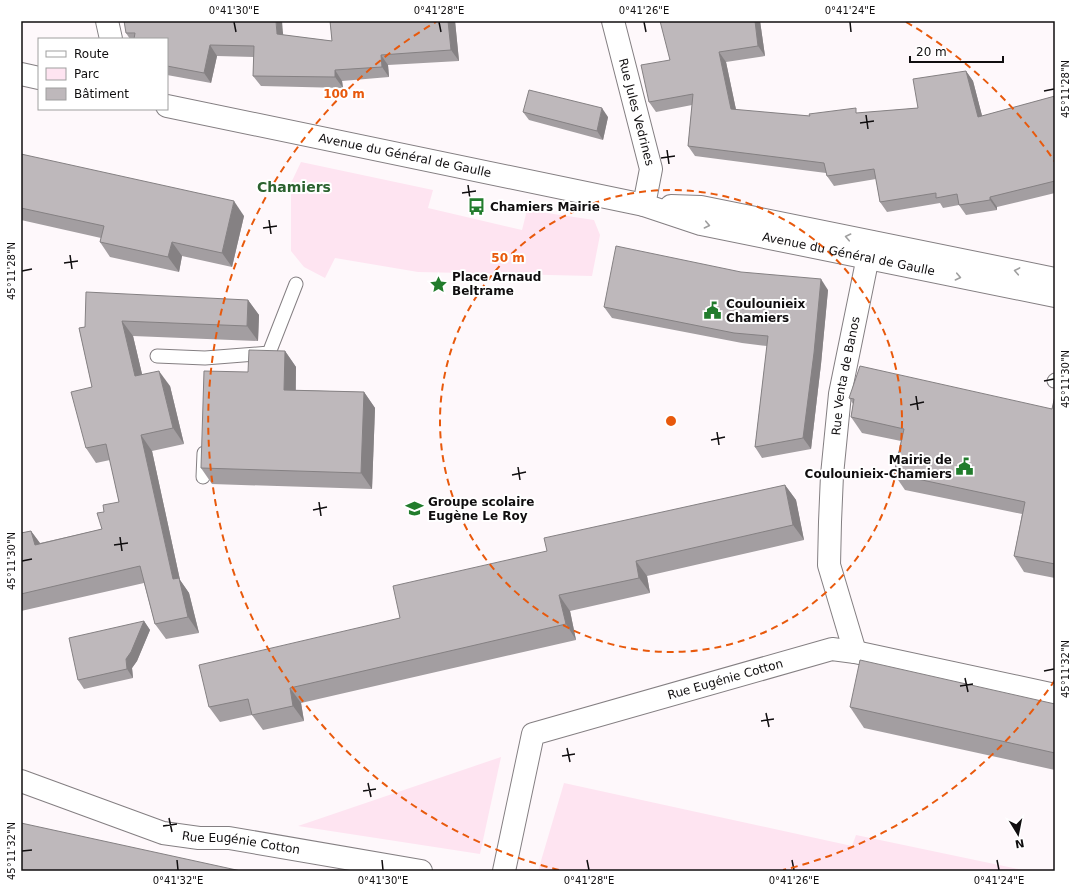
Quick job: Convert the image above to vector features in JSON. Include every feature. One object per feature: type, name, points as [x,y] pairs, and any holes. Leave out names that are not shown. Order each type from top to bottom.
[{"type":"street","points":[[107,21],[111,38]]},
{"type":"street","name":"Rue Jules Vedrines","points":[[613,21],[650,169],[644,205]]},
{"type":"street","points":[[21,74],[38,78]]},
{"type":"street","name":"Avenue du Général de Gaulle","points":[[168,106],[644,205],[701,207],[1055,296]]},
{"type":"street","name":"Avenue du Général de Gaulle","points":[[870,250],[1055,279]]},
{"type":"street","name":"Rue Venta de Banos","points":[[855,652],[829,565],[830,522],[832,475],[840,394],[870,250]]},
{"type":"street","name":"Rue Eugénie Cotton","points":[[504,871],[533,734],[832,649],[855,652],[1055,695]]},
{"type":"street","name":"Rue Eugénie Cotton","points":[[21,781],[162,833],[199,838],[228,838],[421,871]]},
{"type":"lane","points":[[157,356],[206,358],[269,353],[296,284]]},
{"type":"lane","points":[[205,374],[206,358]]},
{"type":"lane","points":[[203,477],[204,437]]},
{"type":"green space","points":[[301,162],[433,190],[428,208],[522,230],[527,210],[594,220],[600,235],[592,276],[418,272],[335,258],[325,278],[304,267],[291,251],[291,183]]},
{"type":"green space","points":[[501,757],[480,854],[298,826]]},
{"type":"green space","points":[[564,783],[852,846],[856,835],[1028,871],[538,871]]},
{"type":"building","points":[[124,21],[276,21],[277,34],[332,41],[330,21],[448,21],[451,50],[381,55],[382,67],[335,70],[335,77],[253,76],[254,46],[210,45],[204,73],[168,66],[168,38],[134,38],[135,33],[126,33]]},
{"type":"building","points":[[660,21],[755,21],[758,46],[719,52],[731,109],[810,116],[809,114],[856,108],[856,113],[918,108],[913,79],[966,71],[978,117],[1055,96],[1055,181],[990,197],[990,200],[959,205],[957,194],[936,198],[936,193],[880,202],[874,169],[827,176],[824,163],[688,146],[693,94],[649,102],[641,65],[670,60]]},
{"type":"building","points":[[529,90],[602,108],[597,131],[523,112]]},
{"type":"building","points":[[21,154],[234,201],[222,253],[172,242],[168,257],[100,242],[104,226],[21,208]]},
{"type":"building","points":[[616,246],[741,272],[821,279],[814,353],[803,438],[755,447],[768,336],[734,333],[604,307]]},
{"type":"building","points":[[86,292],[248,300],[247,326],[122,321],[135,376],[159,371],[173,428],[141,435],[173,579],[179,578],[188,617],[155,624],[140,566],[21,594],[21,533],[31,531],[35,545],[102,529],[97,513],[104,512],[103,505],[119,502],[106,444],[86,448],[71,392],[92,387],[79,328],[85,327]]},
{"type":"building","points":[[249,350],[285,351],[284,390],[364,392],[361,473],[201,468],[204,371],[248,372]]},
{"type":"building","points":[[860,366],[1052,409],[1055,396],[1055,564],[1014,556],[1025,502],[894,474],[904,429],[851,417],[854,399],[849,398]]},
{"type":"building","points":[[785,485],[793,525],[636,561],[639,578],[559,595],[566,624],[290,688],[293,706],[252,715],[248,699],[209,707],[199,665],[400,618],[393,586],[547,551],[544,538]]},
{"type":"building","points":[[144,621],[131,652],[126,659],[127,669],[78,680],[69,638]]},
{"type":"building","points":[[860,660],[1055,704],[1055,753],[850,707]]},
{"type":"building","points":[[21,823],[241,871],[21,871]]},
{"type":"place","name":"Chamiers Mairie","points":[[477,207]]},
{"type":"place","name":"Place Arnaud Beltrame","points":[[439,284]]},
{"type":"place","name":"Coulounieix Chamiers","points":[[713,311]]},
{"type":"place","name":"Mairie de Coulounieix-Chamiers","points":[[965,467]]},
{"type":"place","name":"Groupe scolaire Eugène Le Roy","points":[[415,509]]},
{"type":"district","name":"Chamiers","points":[[294,187]]}]
